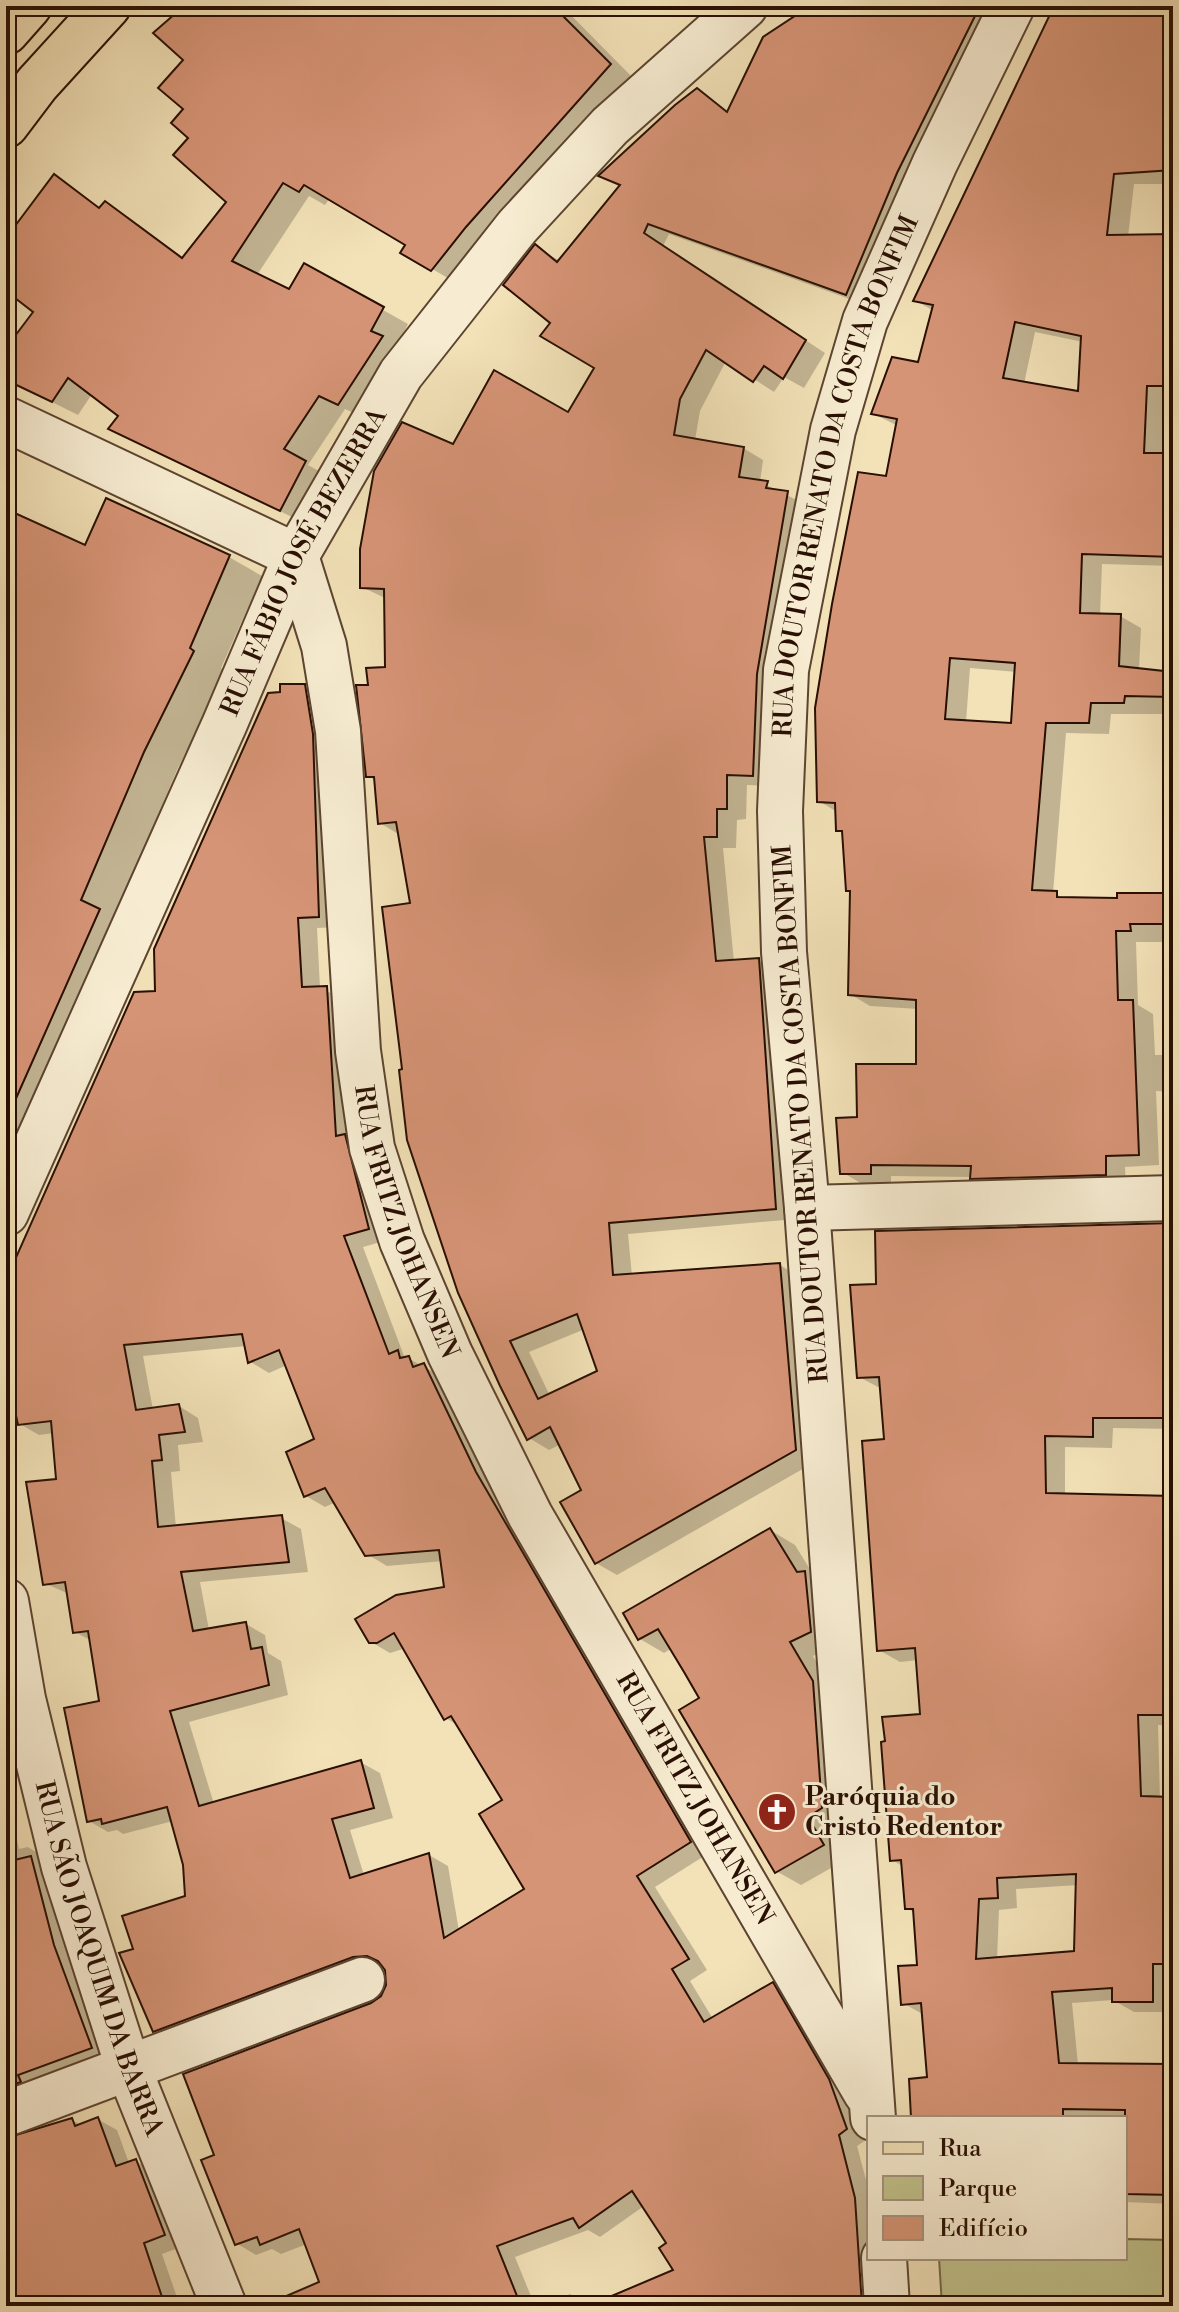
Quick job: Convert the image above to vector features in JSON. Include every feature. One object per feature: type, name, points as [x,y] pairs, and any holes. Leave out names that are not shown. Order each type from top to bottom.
[{"type":"main road","points":[[6,32],[29,6]]},
{"type":"main road","points":[[6,125],[37,84],[108,6]]},
{"type":"street","name":"RUA FÁBIO JOSÉ BEZERRA","points":[[6,1213],[225,723],[296,556],[401,374],[517,227],[610,126],[745,6]]},
{"type":"street","name":"RUA DOUTOR RENATO DA COSTA BONFIM","points":[[872,2110],[807,1208],[784,952],[780,811],[786,670],[833,430],[865,321],[935,163],[1012,6]]},
{"type":"street","points":[[6,419],[296,556]]},
{"type":"street","name":"RUA FRITZ JOHANSEN","points":[[296,556],[324,646],[338,731],[358,1051],[372,1148],[402,1241],[450,1354],[530,1515],[872,2110]]},
{"type":"street","points":[[807,1208],[1173,1198]]},
{"type":"street","name":"RUA SÃO JOAQUIM DA BARRA","points":[[6,1601],[23,1699],[64,1867],[128,2067],[224,2306]]},
{"type":"street","points":[[6,2114],[362,1980]]},
{"type":"street","points":[[884,2260],[887,2306]]},
{"type":"green space","points":[[1127,2239],[1173,2240],[1173,2306],[942,2306],[939,2260],[1127,2260]]},
{"type":"building","points":[[184,6],[553,6],[611,64],[466,227],[431,271],[400,253],[405,245],[304,185],[299,192],[283,183],[232,261],[289,289],[304,263],[384,307],[371,331],[383,336],[338,405],[319,396],[284,449],[306,461],[280,511],[108,429],[118,416],[68,378],[52,402],[6,380],[6,348],[33,312],[6,291],[6,238],[54,174],[99,208],[105,201],[182,258],[226,202],[173,155],[188,138],[171,123],[183,109],[158,88],[183,60],[153,33]]},
{"type":"building","points":[[810,6],[980,6],[897,173],[846,295],[648,224],[644,233],[806,340],[783,379],[764,366],[753,382],[706,350],[680,399],[674,435],[744,447],[739,477],[768,481],[766,488],[788,491],[757,674],[753,776],[727,775],[727,809],[717,809],[717,837],[704,837],[716,961],[759,958],[776,1209],[609,1223],[613,1275],[780,1263],[796,1450],[595,1564],[560,1502],[581,1490],[550,1427],[527,1440],[500,1386],[458,1293],[407,1140],[399,1070],[402,1069],[382,907],[410,903],[396,822],[378,824],[374,777],[366,777],[356,685],[368,685],[366,668],[385,667],[384,589],[360,588],[360,549],[374,471],[402,422],[453,444],[494,370],[568,412],[594,368],[540,336],[550,323],[503,285],[535,244],[557,262],[620,185],[598,176],[697,88],[727,112],[763,37]],"holes":[[[577,1314],[597,1371],[538,1399],[510,1341]]]},
{"type":"building","points":[[1054,6],[1097,6],[1096,11],[1173,12],[1173,170],[1114,174],[1107,235],[1173,234],[1173,334],[1167,334],[1166,386],[1147,386],[1144,453],[1173,453],[1173,557],[1082,554],[1080,613],[1121,614],[1119,666],[1173,672],[1173,697],[1125,696],[1124,703],[1091,703],[1089,723],[1046,723],[1032,890],[1057,891],[1057,897],[1117,898],[1117,893],[1173,893],[1173,924],[1130,924],[1131,931],[1116,931],[1118,1000],[1133,1000],[1139,1155],[1106,1156],[1106,1175],[970,1179],[971,1166],[871,1165],[871,1174],[840,1174],[836,1118],[857,1117],[856,1064],[916,1064],[916,1000],[848,995],[850,891],[846,891],[842,831],[836,831],[835,803],[817,802],[815,708],[858,472],[886,476],[897,419],[871,414],[892,357],[918,362],[933,305],[913,301]],"holes":[[[1015,322],[1081,336],[1078,391],[1003,378]],[[950,658],[1015,663],[1011,723],[945,719]]]},
{"type":"building","points":[[106,498],[230,555],[190,648],[194,651],[144,752],[81,900],[100,909],[6,1121],[6,598],[16,575],[6,570],[6,509],[85,545]]},
{"type":"building","points":[[280,684],[305,684],[313,734],[319,917],[298,918],[302,987],[327,986],[336,1136],[345,1134],[369,1229],[344,1236],[389,1354],[398,1350],[400,1358],[409,1356],[413,1367],[424,1363],[476,1472],[691,1842],[637,1876],[689,1959],[672,1969],[704,2022],[773,1982],[829,2079],[847,2129],[839,2135],[855,2198],[862,2306],[588,2306],[673,2270],[659,2248],[666,2243],[632,2191],[579,2228],[573,2218],[497,2246],[521,2306],[263,2306],[319,2282],[299,2229],[260,2245],[257,2237],[235,2245],[201,2160],[214,2155],[183,2074],[371,2003],[381,1996],[386,1985],[385,1970],[378,1961],[367,1956],[353,1957],[153,2032],[119,1953],[133,1949],[122,1916],[185,1896],[183,1865],[167,1807],[102,1824],[101,1819],[87,1822],[64,1708],[99,1701],[88,1631],[73,1633],[65,1582],[43,1585],[26,1482],[56,1479],[51,1421],[18,1425],[6,1368],[6,1280],[134,992],[155,991],[154,949],[268,693],[280,692]],"holes":[[[242,1334],[248,1363],[279,1350],[314,1439],[286,1452],[304,1497],[325,1488],[365,1556],[439,1550],[444,1587],[396,1595],[355,1619],[369,1643],[377,1643],[394,1633],[444,1720],[451,1716],[502,1800],[479,1814],[524,1889],[444,1938],[429,1853],[350,1878],[332,1819],[374,1808],[361,1760],[199,1806],[170,1711],[269,1685],[262,1647],[251,1649],[246,1622],[193,1631],[181,1572],[289,1562],[282,1515],[158,1527],[152,1461],[162,1460],[159,1435],[185,1432],[179,1404],[136,1410],[124,1345]]]},
{"type":"building","points":[[1173,1223],[1173,1418],[1093,1418],[1093,1437],[1045,1436],[1046,1493],[1173,1496],[1173,1715],[1138,1715],[1141,1796],[1173,1797],[1173,1940],[1167,1940],[1166,1964],[1153,1964],[1153,2002],[1112,2002],[1112,1988],[1052,1992],[1059,2063],[1173,2064],[1173,2195],[1127,2194],[1125,2110],[1063,2109],[1063,2116],[911,2116],[909,2079],[927,2077],[921,2003],[901,2005],[898,1966],[917,1965],[913,1909],[905,1909],[901,1860],[890,1861],[881,1742],[885,1741],[882,1717],[920,1714],[915,1648],[877,1651],[862,1441],[884,1439],[879,1377],[857,1378],[850,1285],[876,1284],[875,1231]],"holes":[[[1076,1874],[1074,1951],[976,1959],[979,1899],[998,1898],[997,1878]]]},
{"type":"building","points":[[770,1528],[797,1572],[805,1571],[811,1632],[790,1642],[813,1681],[822,1808],[808,1817],[824,1845],[775,1873],[679,1710],[699,1698],[684,1672],[658,1629],[638,1640],[623,1613]]},
{"type":"building","points":[[31,1856],[54,1945],[92,2048],[18,2075],[21,2082],[6,2087],[6,1862]]},
{"type":"building","points":[[98,2117],[116,2166],[136,2159],[165,2235],[144,2243],[165,2306],[6,2306],[6,2138],[72,2118],[75,2126]]},
{"type":"place","name":"Paróquia do Cristo Redentor","points":[[777,1812]]}]
